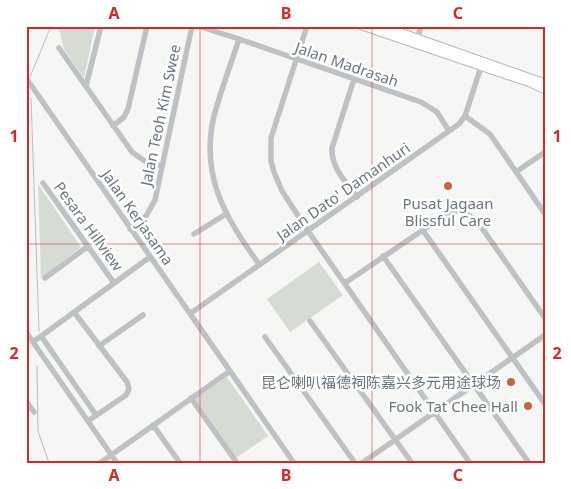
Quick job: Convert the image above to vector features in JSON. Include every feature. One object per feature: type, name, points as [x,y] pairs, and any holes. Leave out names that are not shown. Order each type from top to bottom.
[{"type":"main road","points":[[362,26],[416,41],[482,64],[545,90]]},
{"type":"main road","points":[[383,26],[416,41]]},
{"type":"main road","points":[[482,64],[545,83]]},
{"type":"street","points":[[86,86],[101,26]]},
{"type":"street","points":[[113,126],[124,117],[128,109],[147,26]]},
{"type":"street","name":"Jalan Teoh Kim Swee","points":[[130,229],[146,216],[151,209],[192,26]]},
{"type":"street","name":"Jalan Madrasah","points":[[198,26],[430,107],[442,118],[449,131]]},
{"type":"street","points":[[307,26],[298,60],[271,138],[271,161],[274,172],[282,191],[308,231],[470,463]]},
{"type":"street","points":[[416,41],[421,26]]},
{"type":"street","points":[[239,39],[214,117],[210,154],[218,197],[243,242],[259,264]]},
{"type":"street","points":[[59,48],[113,126],[138,158],[162,166]]},
{"type":"street","name":"Jalan Dato' Damanhuri","points":[[191,313],[459,124],[465,116],[482,64]]},
{"type":"street","name":"Jalan Kerjasama","points":[[26,78],[294,463]]},
{"type":"street","points":[[354,80],[331,156],[337,171],[357,197]]},
{"type":"street","points":[[465,116],[490,134],[544,212]]},
{"type":"street","points":[[516,172],[545,152]]},
{"type":"street","name":"Pesara Hillview","points":[[43,183],[114,283]]},
{"type":"street","points":[[345,283],[422,229],[448,213],[456,211],[477,221],[545,318]]},
{"type":"street","points":[[194,234],[226,214]]},
{"type":"street","points":[[422,229],[545,404]]},
{"type":"street","points":[[45,278],[87,247]]},
{"type":"street","points":[[383,256],[529,463]]},
{"type":"street","points":[[33,342],[150,257]]},
{"type":"street","points":[[74,312],[127,382],[129,389],[126,395],[88,421]]},
{"type":"street","points":[[99,346],[143,315]]},
{"type":"street","points":[[310,321],[412,463]]},
{"type":"street","points":[[26,332],[117,463]]},
{"type":"street","points":[[362,463],[545,335]]},
{"type":"street","points":[[41,336],[96,415]]},
{"type":"street","points":[[265,338],[355,463]]},
{"type":"street","points":[[100,463],[230,371]]},
{"type":"street","points":[[191,398],[237,463]]},
{"type":"street","points":[[26,401],[34,412]]},
{"type":"street","points":[[152,425],[180,463]]},
{"type":"shaded area","points":[[58,26],[95,26],[84,78],[64,49]]},
{"type":"shaded area","points":[[38,184],[81,247],[41,278]]},
{"type":"shaded area","points":[[319,262],[343,295],[290,332],[267,299]]},
{"type":"shaded area","points":[[227,377],[268,436],[236,458],[195,399]]},
{"type":"waterway","points":[[30,77],[51,26]]},
{"type":"waterway","points":[[31,98],[39,331]]},
{"type":"waterway","points":[[37,366],[38,431],[49,463]]},
{"type":"place","name":"Pusat Jagaan Blissful Care","points":[[448,186]]},
{"type":"place","name":"昆仑喇叭福德祠陈嘉兴多元用途球场","points":[[511,382]]},
{"type":"place","name":"Fook Tat Chee Hall","points":[[528,406]]}]
